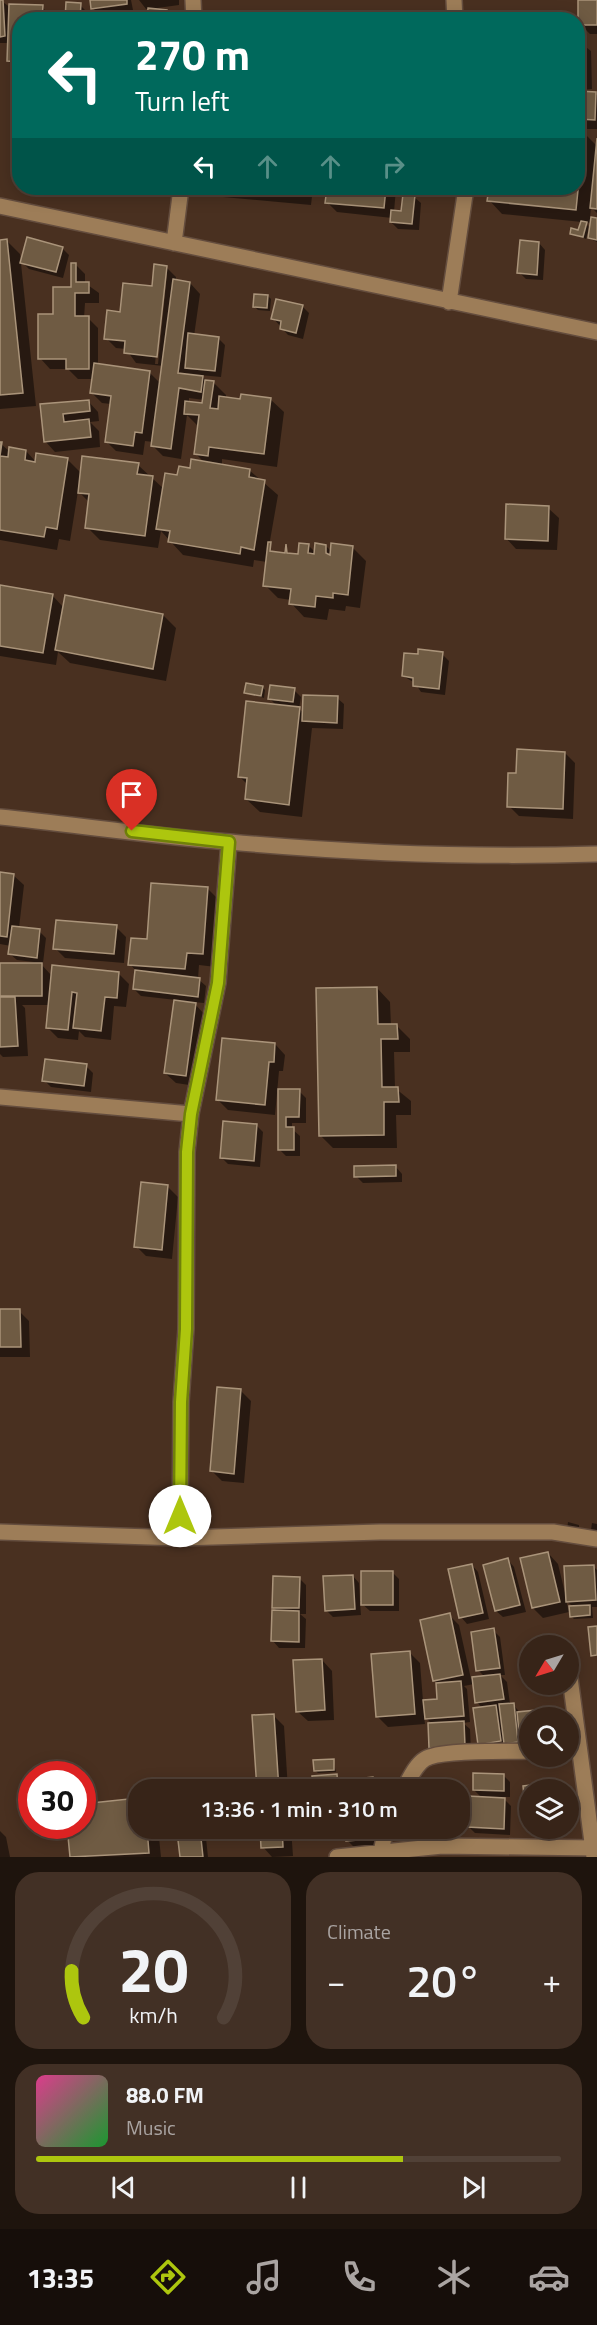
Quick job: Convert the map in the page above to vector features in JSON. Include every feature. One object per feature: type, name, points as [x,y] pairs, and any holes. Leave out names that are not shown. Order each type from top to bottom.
[{"type":"street","points":[[174,243],[180,195]]},
{"type":"street","points":[[449,302],[465,195]]},
{"type":"street","points":[[0,206],[597,332]]},
{"type":"street","points":[[0,817],[229,842],[356,851],[500,855],[597,854]]},
{"type":"street","points":[[180,1538],[181,1402],[186,1329],[187,1152],[191,1114],[218,983],[229,842]]},
{"type":"street","points":[[0,1097],[191,1114]]},
{"type":"street","points":[[0,1533],[180,1538],[380,1532],[553,1532],[597,1539]]},
{"type":"street","points":[[409,1779],[425,1759],[443,1754],[519,1751]]},
{"type":"street","points":[[338,1857],[442,1846],[594,1852],[577,1767]]},
{"type":"street","points":[[380,1854],[383,1839]]},
{"type":"building","points":[[0,0],[3,0],[5,36],[0,37]]},
{"type":"building","points":[[90,0],[127,0],[127,4],[91,9]]},
{"type":"building","points":[[578,0],[597,0],[597,25],[585,25],[585,12],[578,12]]},
{"type":"building","points":[[66,2],[81,3],[80,12],[65,12]]},
{"type":"building","points":[[9,4],[43,5],[43,12],[12,12],[12,61],[7,61]]},
{"type":"building","points":[[148,8],[167,10],[167,12],[148,12]]},
{"type":"building","points":[[585,91],[596,92],[595,120],[585,119]]},
{"type":"building","points":[[597,138],[597,209],[590,208]]},
{"type":"building","points":[[326,195],[385,195],[384,208],[325,203]]},
{"type":"building","points":[[403,195],[415,195],[412,224],[390,222],[391,210],[401,211]]},
{"type":"building","points":[[488,195],[578,195],[576,210],[487,201]]},
{"type":"building","points":[[591,217],[597,218],[597,240],[588,238]]},
{"type":"building","points":[[581,221],[587,222],[583,237],[570,234],[571,228],[578,230]]},
{"type":"building","points":[[27,237],[63,247],[56,272],[20,263]]},
{"type":"building","points":[[7,239],[23,393],[0,395],[0,240]]},
{"type":"building","points":[[520,240],[539,242],[537,275],[517,273]]},
{"type":"building","points":[[71,263],[76,263],[76,282],[89,282],[89,293],[75,293],[75,316],[89,316],[89,369],[66,369],[66,359],[38,359],[38,314],[53,314],[53,287],[71,287]]},
{"type":"building","points":[[154,264],[167,266],[157,357],[124,353],[125,341],[104,339],[107,310],[120,312],[123,283],[152,286]]},
{"type":"building","points":[[173,279],[190,282],[178,373],[203,376],[201,392],[179,388],[171,449],[151,446]]},
{"type":"building","points":[[254,294],[268,295],[267,308],[253,307]]},
{"type":"building","points":[[276,299],[303,305],[296,333],[280,329],[281,321],[271,319]]},
{"type":"building","points":[[188,333],[219,337],[215,371],[185,368]]},
{"type":"building","points":[[94,363],[150,371],[142,433],[135,432],[133,446],[105,442],[111,396],[90,393]]},
{"type":"building","points":[[205,380],[214,381],[210,408],[218,409],[219,396],[240,399],[241,394],[271,398],[264,454],[209,447],[208,456],[194,454],[199,415],[184,414],[185,401],[202,403]]},
{"type":"building","points":[[89,400],[90,411],[63,414],[64,422],[89,419],[91,437],[44,442],[40,404]]},
{"type":"building","points":[[9,447],[26,450],[25,460],[35,462],[36,453],[68,458],[57,529],[46,527],[44,537],[0,530],[0,456],[8,457]]},
{"type":"building","points":[[82,456],[139,463],[137,474],[153,476],[145,536],[85,528],[89,494],[78,493]]},
{"type":"building","points":[[191,459],[250,469],[249,477],[265,480],[254,550],[241,547],[240,554],[168,542],[170,531],[156,529],[165,473],[177,475],[179,466],[190,468]]},
{"type":"building","points":[[506,504],[549,506],[548,541],[505,539]]},
{"type":"building","points":[[268,542],[271,542],[270,551],[285,553],[286,544],[287,553],[298,554],[299,543],[309,544],[308,553],[314,554],[315,543],[326,545],[326,553],[330,555],[331,543],[353,546],[348,595],[333,593],[333,598],[316,596],[315,607],[289,604],[291,589],[263,586]]},
{"type":"building","points":[[0,585],[53,594],[43,653],[0,646]]},
{"type":"building","points":[[65,595],[163,614],[153,669],[55,650]]},
{"type":"building","points":[[418,649],[443,652],[439,689],[413,686],[413,678],[402,676],[404,653],[418,654]]},
{"type":"building","points":[[246,683],[263,686],[261,696],[244,693]]},
{"type":"building","points":[[270,685],[295,688],[293,702],[268,699]]},
{"type":"building","points":[[303,695],[338,696],[337,723],[302,721]]},
{"type":"building","points":[[246,701],[300,707],[289,805],[245,799],[247,778],[238,777]]},
{"type":"building","points":[[517,749],[565,752],[563,809],[507,807],[508,773],[516,773]]},
{"type":"building","points":[[0,872],[14,874],[7,937],[0,936]]},
{"type":"building","points":[[151,883],[208,887],[203,954],[187,953],[185,969],[128,965],[131,938],[147,939]]},
{"type":"building","points":[[56,920],[117,925],[114,954],[53,949]]},
{"type":"building","points":[[12,926],[40,929],[37,958],[8,954]]},
{"type":"building","points":[[0,963],[42,963],[42,996],[0,996]]},
{"type":"building","points":[[52,965],[119,972],[117,998],[105,997],[101,1031],[73,1028],[77,993],[72,992],[68,1030],[46,1028]]},
{"type":"building","points":[[135,970],[200,978],[198,997],[133,989]]},
{"type":"building","points":[[377,987],[378,1024],[397,1024],[398,1039],[381,1039],[382,1087],[398,1087],[399,1102],[384,1102],[384,1135],[319,1136],[316,988]]},
{"type":"building","points":[[0,997],[15,997],[18,1046],[0,1047]]},
{"type":"building","points":[[174,1000],[196,1003],[186,1076],[164,1073]]},
{"type":"building","points":[[222,1038],[275,1043],[274,1062],[269,1062],[265,1105],[216,1100]]},
{"type":"building","points":[[45,1059],[87,1064],[84,1086],[42,1081]]},
{"type":"building","points":[[278,1089],[300,1089],[299,1117],[286,1117],[286,1127],[294,1127],[294,1150],[278,1150]]},
{"type":"building","points":[[223,1121],[257,1124],[254,1161],[220,1158]]},
{"type":"building","points":[[396,1165],[396,1176],[354,1177],[354,1166]]},
{"type":"building","points":[[141,1182],[168,1185],[162,1250],[134,1247]]},
{"type":"building","points":[[0,1309],[20,1309],[21,1347],[0,1347]]},
{"type":"building","points":[[217,1387],[241,1389],[234,1474],[210,1471]]},
{"type":"building","points":[[548,1552],[560,1602],[532,1608],[520,1558]]},
{"type":"building","points":[[508,1558],[520,1605],[495,1611],[483,1565]]},
{"type":"building","points":[[472,1564],[483,1613],[459,1618],[448,1569]]},
{"type":"building","points":[[594,1565],[596,1600],[566,1602],[564,1566]]},
{"type":"building","points":[[361,1571],[393,1571],[393,1605],[361,1605]]},
{"type":"building","points":[[353,1575],[355,1609],[325,1611],[323,1576]]},
{"type":"building","points":[[273,1576],[300,1577],[299,1608],[272,1608]]},
{"type":"building","points":[[590,1605],[590,1615],[570,1617],[569,1606]]},
{"type":"building","points":[[272,1610],[299,1611],[299,1642],[271,1641]]},
{"type":"building","points":[[450,1613],[463,1675],[433,1681],[420,1620]]},
{"type":"building","points":[[597,1626],[597,1655],[591,1656],[588,1627]]},
{"type":"building","points":[[494,1628],[500,1668],[476,1671],[471,1632]]},
{"type":"building","points":[[410,1651],[415,1714],[376,1717],[371,1654]]},
{"type":"building","points":[[322,1659],[325,1710],[296,1712],[293,1660]]},
{"type":"building","points":[[500,1674],[504,1699],[475,1703],[472,1677]]},
{"type":"building","points":[[461,1681],[464,1716],[425,1719],[423,1700],[437,1699],[436,1683]]},
{"type":"building","points":[[514,1703],[518,1742],[504,1744],[499,1704]]},
{"type":"building","points":[[496,1705],[501,1741],[478,1745],[473,1708]]},
{"type":"building","points":[[274,1714],[278,1779],[256,1779],[252,1715]]},
{"type":"building","points":[[464,1721],[465,1746],[429,1748],[428,1723]]},
{"type":"building","points":[[334,1759],[334,1770],[314,1771],[313,1760]]},
{"type":"building","points":[[473,1773],[504,1774],[504,1791],[473,1790]]},
{"type":"building","points":[[337,1774],[337,1779],[312,1779],[312,1776]]},
{"type":"building","points":[[470,1796],[505,1798],[504,1829],[470,1827]]},
{"type":"building","points":[[128,1799],[128,1839],[148,1839],[149,1853],[70,1857],[68,1839],[96,1839],[96,1802]]},
{"type":"building","points":[[178,1839],[201,1839],[203,1857],[180,1857]]},
{"type":"building","points":[[261,1839],[283,1839],[283,1847],[261,1848]]},
{"type":"building","points":[[346,1839],[372,1839],[346,1841]]},
{"type":"route","points":[[132,831],[229,842],[218,983],[191,1114],[187,1152],[186,1329],[181,1402],[180,1516]]}]
